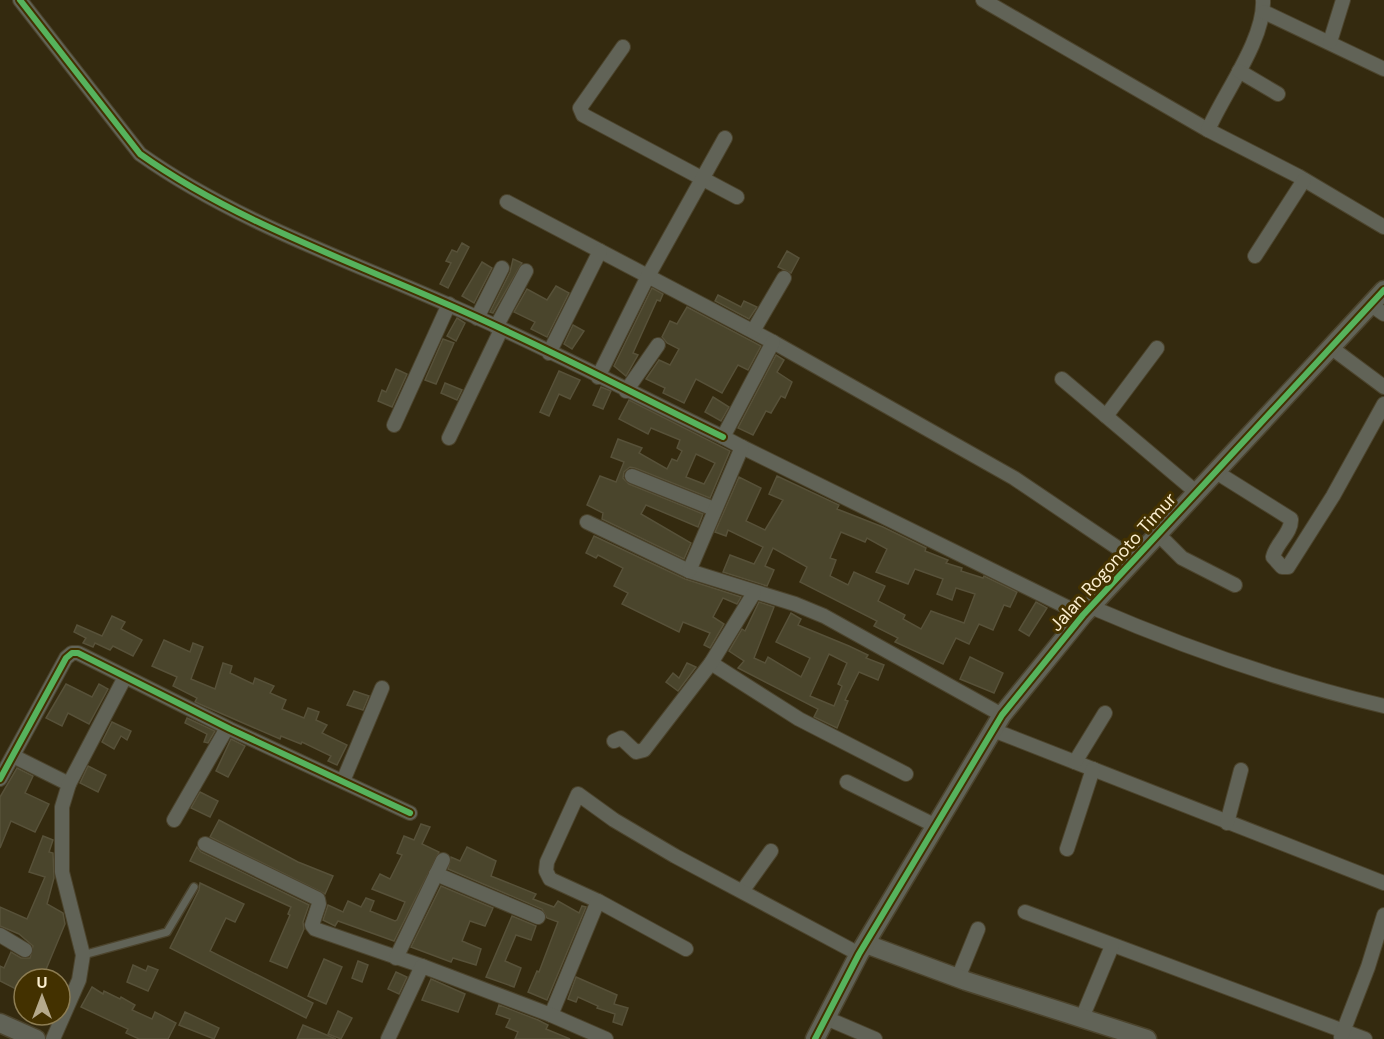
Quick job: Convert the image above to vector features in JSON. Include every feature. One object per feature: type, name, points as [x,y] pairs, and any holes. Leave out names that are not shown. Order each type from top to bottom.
[{"type":"street","points":[[20,0],[140,154],[209,196],[282,233],[449,304],[742,447],[1087,611],[1276,677],[1384,706]]},
{"type":"street","points":[[983,0],[1384,227]]},
{"type":"street","points":[[1330,42],[1343,0]]},
{"type":"street","points":[[1209,130],[1239,71],[1263,6],[1384,69]]},
{"type":"street","points":[[623,47],[587,96],[580,108],[583,115],[737,197]]},
{"type":"street","points":[[1239,71],[1278,94]]},
{"type":"street","points":[[598,377],[648,276],[725,138]]},
{"type":"street","points":[[1255,256],[1304,180]]},
{"type":"street","points":[[507,202],[753,331],[1014,478],[1134,559]]},
{"type":"street","points":[[549,353],[600,251]]},
{"type":"street","points":[[477,318],[502,268]]},
{"type":"street","points":[[449,438],[526,271]]},
{"type":"street","points":[[753,331],[784,278]]},
{"type":"street","name":"Jalan Rogonoto Timur","points":[[814,1039],[862,949],[997,722],[1087,611],[1134,559],[1333,348],[1378,309],[1384,290]]},
{"type":"street","points":[[394,425],[449,304]]},
{"type":"street","points":[[723,437],[773,342]]},
{"type":"street","points":[[626,390],[658,345]]},
{"type":"street","points":[[1106,416],[1157,348]]},
{"type":"street","points":[[1333,348],[1384,387]]},
{"type":"street","points":[[1062,379],[1196,492]]},
{"type":"street","points":[[1216,472],[1291,519],[1290,528],[1275,549],[1273,557],[1282,567],[1288,567],[1333,496],[1384,404]]},
{"type":"street","points":[[689,571],[742,447]]},
{"type":"street","points":[[632,476],[714,509]]},
{"type":"street","points":[[587,522],[689,571],[795,604],[824,616],[997,722],[1075,762],[1384,883]]},
{"type":"street","points":[[1158,534],[1182,558],[1235,585]]},
{"type":"street","points":[[614,741],[621,738],[636,753],[641,753],[711,663],[754,593]]},
{"type":"street","points":[[0,779],[66,658],[72,653],[78,653],[227,728],[410,813]]},
{"type":"street","points":[[711,663],[799,719],[906,774]]},
{"type":"street","points":[[53,1039],[79,980],[83,955],[62,872],[60,824],[62,807],[69,784],[125,677]]},
{"type":"street","points":[[343,781],[382,688]]},
{"type":"street","points":[[1075,762],[1105,713]]},
{"type":"street","points":[[174,820],[227,728]]},
{"type":"street","points":[[12,756],[69,784]]},
{"type":"street","points":[[1067,849],[1093,769]]},
{"type":"street","points":[[1227,823],[1241,770]]},
{"type":"street","points":[[847,782],[936,826]]},
{"type":"street","points":[[686,949],[550,879],[546,871],[578,794],[645,838],[862,949],[1147,1039]]},
{"type":"street","points":[[205,844],[318,899],[320,904],[312,926],[315,929],[422,966],[551,1015],[574,1033],[606,1039]]},
{"type":"street","points":[[743,890],[771,851]]},
{"type":"street","points":[[396,958],[443,860]]},
{"type":"street","points":[[436,874],[538,917]]},
{"type":"street","points":[[551,1015],[598,902]]},
{"type":"street","points":[[1025,912],[1342,1035],[1365,1039]]},
{"type":"street","points":[[1342,1035],[1368,967],[1384,915]]},
{"type":"street","points":[[958,978],[978,929]]},
{"type":"street","points":[[0,935],[25,950]]},
{"type":"street","points":[[1082,1018],[1112,946]]},
{"type":"street","points":[[388,1039],[422,966]]},
{"type":"street","points":[[826,1018],[875,1039]]},
{"type":"street","points":[[0,1023],[36,1039]]},
{"type":"lane","points":[[83,955],[109,946],[159,937],[167,932],[194,887]]},
{"type":"building","points":[[462,243],[469,247],[448,288],[440,284],[451,263],[446,261],[452,250],[457,252]]},
{"type":"building","points":[[787,251],[799,258],[791,273],[778,267]]},
{"type":"building","points":[[513,259],[522,263],[493,313],[490,312],[510,272]]},
{"type":"building","points":[[482,262],[492,268],[474,303],[462,296]]},
{"type":"building","points":[[556,286],[569,293],[547,337],[531,329],[535,322],[514,312],[527,289],[547,300]]},
{"type":"building","points":[[652,288],[663,294],[660,301],[657,300],[633,353],[638,355],[626,376],[614,366]]},
{"type":"building","points":[[718,295],[741,307],[744,301],[757,307],[749,319],[715,301]]},
{"type":"building","points":[[687,307],[761,346],[748,370],[738,365],[722,393],[696,379],[684,403],[663,393],[665,388],[646,379],[659,360],[670,365],[679,349],[667,343],[662,337],[670,321],[677,324]]},
{"type":"building","points":[[457,318],[465,323],[456,341],[447,336]]},
{"type":"building","points":[[573,325],[584,331],[572,349],[564,344]]},
{"type":"building","points":[[443,339],[454,343],[436,384],[425,380]]},
{"type":"building","points":[[776,355],[784,360],[777,372],[792,382],[785,398],[781,396],[771,413],[766,411],[753,435],[738,428]]},
{"type":"building","points":[[396,369],[407,374],[392,407],[378,401],[382,390],[386,392]]},
{"type":"building","points":[[559,371],[580,380],[570,399],[559,394],[549,416],[540,412]]},
{"type":"building","points":[[445,383],[462,390],[457,400],[441,393]]},
{"type":"building","points":[[601,387],[611,391],[603,409],[593,405]]},
{"type":"building","points":[[713,397],[729,407],[721,421],[705,412]]},
{"type":"building","points":[[629,400],[730,451],[710,498],[635,468],[630,467],[624,472],[623,478],[629,484],[703,514],[698,527],[646,505],[641,514],[691,543],[684,559],[602,519],[603,513],[587,505],[600,476],[616,482],[624,462],[611,457],[618,439],[642,448],[639,453],[667,469],[672,459],[677,461],[682,451],[677,448],[680,440],[651,428],[648,434],[619,419]],"holes":[[[696,454],[715,463],[704,484],[686,477]]]},
{"type":"building","points":[[777,476],[839,505],[837,509],[883,527],[926,548],[925,551],[948,560],[946,563],[962,568],[961,571],[983,578],[984,576],[1017,592],[1010,607],[1004,605],[993,630],[979,624],[969,644],[956,638],[943,664],[895,642],[898,638],[874,626],[877,621],[800,582],[807,567],[773,548],[765,566],[774,570],[767,586],[723,572],[730,555],[754,564],[763,547],[728,530],[726,536],[715,532],[739,477],[761,488],[746,521],[765,530],[783,500],[769,494]],"holes":[[[841,532],[865,542],[867,538],[887,549],[876,572],[908,584],[915,569],[943,579],[937,594],[952,600],[956,588],[975,594],[964,623],[931,611],[921,629],[903,619],[905,615],[878,601],[885,586],[854,572],[848,585],[830,576],[836,560],[830,558]]]},
{"type":"building","points":[[594,536],[685,579],[741,597],[737,604],[723,598],[713,617],[724,624],[710,648],[704,645],[710,633],[683,622],[679,632],[622,604],[628,593],[614,586],[623,568],[598,555],[596,558],[586,553]]},
{"type":"building","points":[[759,602],[774,607],[754,658],[765,663],[768,657],[801,677],[810,658],[776,642],[791,613],[801,619],[798,625],[849,646],[868,655],[866,658],[884,665],[878,680],[859,672],[845,700],[848,701],[837,728],[814,717],[818,709],[738,668],[744,661],[729,651],[742,629],[745,631]],"holes":[[[829,654],[847,663],[838,684],[842,686],[834,706],[810,696]]]},
{"type":"building","points":[[1036,602],[1047,608],[1029,636],[1019,630]]},
{"type":"building","points":[[112,616],[125,622],[121,629],[142,640],[133,656],[113,646],[110,650],[95,643],[93,647],[83,643],[86,638],[74,632],[77,625],[102,636]]},
{"type":"building","points":[[164,640],[190,652],[193,643],[203,647],[191,679],[215,689],[223,663],[232,666],[230,673],[253,684],[255,678],[274,686],[270,693],[286,700],[282,709],[304,718],[308,708],[319,712],[316,720],[327,725],[322,733],[347,745],[337,765],[328,761],[331,756],[302,742],[301,744],[281,736],[280,739],[195,702],[197,698],[173,686],[177,677],[152,666]]},
{"type":"building","points":[[970,657],[1003,673],[994,693],[960,679]]},
{"type":"building","points":[[687,663],[696,667],[678,691],[666,682],[673,673],[679,678]]},
{"type":"building","points":[[66,684],[92,697],[99,684],[108,689],[89,724],[68,713],[62,726],[46,718]]},
{"type":"building","points":[[354,691],[369,696],[363,710],[347,705]]},
{"type":"building","points":[[187,718],[215,731],[208,743],[204,742],[207,734],[185,723]]},
{"type":"building","points":[[112,722],[131,731],[127,740],[121,736],[114,749],[102,742]]},
{"type":"building","points":[[231,739],[245,746],[228,777],[216,771]]},
{"type":"building","points":[[88,766],[106,775],[98,792],[80,783]]},
{"type":"building","points":[[17,768],[33,776],[25,793],[49,804],[35,832],[11,821],[0,848],[0,797]]},
{"type":"building","points":[[200,792],[218,801],[210,817],[191,808]]},
{"type":"building","points":[[219,820],[298,862],[333,876],[325,894],[210,837]]},
{"type":"building","points":[[421,824],[430,827],[422,844],[439,852],[394,941],[338,921],[335,926],[323,920],[328,905],[343,912],[348,901],[361,907],[366,898],[374,901],[370,911],[397,920],[405,902],[372,889],[380,874],[390,879],[402,855],[397,853],[404,836],[414,840]]},
{"type":"building","points":[[43,836],[53,840],[49,852],[53,853],[54,878],[47,904],[63,913],[65,924],[47,967],[12,967],[12,987],[0,981],[0,966],[4,968],[11,952],[21,958],[30,958],[33,946],[19,934],[0,926],[0,907],[27,919],[45,877],[29,872]]},
{"type":"building","points":[[197,847],[201,852],[309,905],[303,922],[304,929],[287,968],[270,961],[290,915],[288,914],[291,907],[190,861]]},
{"type":"building","points":[[467,847],[496,861],[491,876],[536,894],[533,899],[554,907],[558,901],[579,913],[582,906],[586,907],[547,1000],[528,992],[537,971],[539,972],[558,922],[547,918],[542,909],[448,869],[451,857],[460,861]]},
{"type":"building","points":[[200,883],[244,904],[235,922],[226,918],[210,951],[313,1003],[306,1018],[170,948],[199,890]]},
{"type":"building","points":[[441,886],[493,908],[485,926],[470,921],[462,941],[481,949],[476,965],[453,958],[451,962],[411,947]]},
{"type":"building","points":[[512,916],[536,926],[531,940],[516,935],[505,961],[521,968],[514,987],[486,977]]},
{"type":"building","points":[[324,959],[342,967],[326,1004],[308,996]]},
{"type":"building","points":[[358,961],[368,965],[362,982],[352,978]]},
{"type":"building","points":[[133,965],[146,971],[148,966],[158,970],[148,991],[127,982]]},
{"type":"building","points":[[396,972],[407,977],[399,994],[388,989]]},
{"type":"building","points":[[576,977],[617,995],[614,1004],[628,1008],[622,1025],[613,1022],[615,1014],[597,1008],[598,1006],[578,997],[576,1002],[568,999]]},
{"type":"building","points":[[431,979],[465,994],[458,1012],[422,1000]]},
{"type":"building","points":[[92,987],[103,994],[104,991],[120,999],[121,997],[135,1005],[132,1010],[152,1019],[155,1012],[176,1023],[168,1039],[139,1039],[126,1033],[128,1029],[81,1007]]},
{"type":"building","points":[[499,1005],[538,1020],[548,1025],[546,1029],[570,1039],[515,1039],[518,1032],[506,1027],[510,1019],[496,1014]]},
{"type":"building","points":[[338,1011],[352,1018],[341,1039],[328,1034]]},
{"type":"building","points":[[185,1012],[219,1028],[214,1039],[179,1025]]},
{"type":"building","points":[[303,1025],[336,1039],[297,1039]]},
{"type":"cycle path","points":[[20,0],[140,154],[176,178],[251,219],[518,336],[723,437]]},
{"type":"cycle path","points":[[815,1039],[859,954],[1002,715],[1083,615],[1384,290]]},
{"type":"cycle path","points":[[0,779],[66,658],[72,653],[78,653],[230,729],[410,813]]}]
